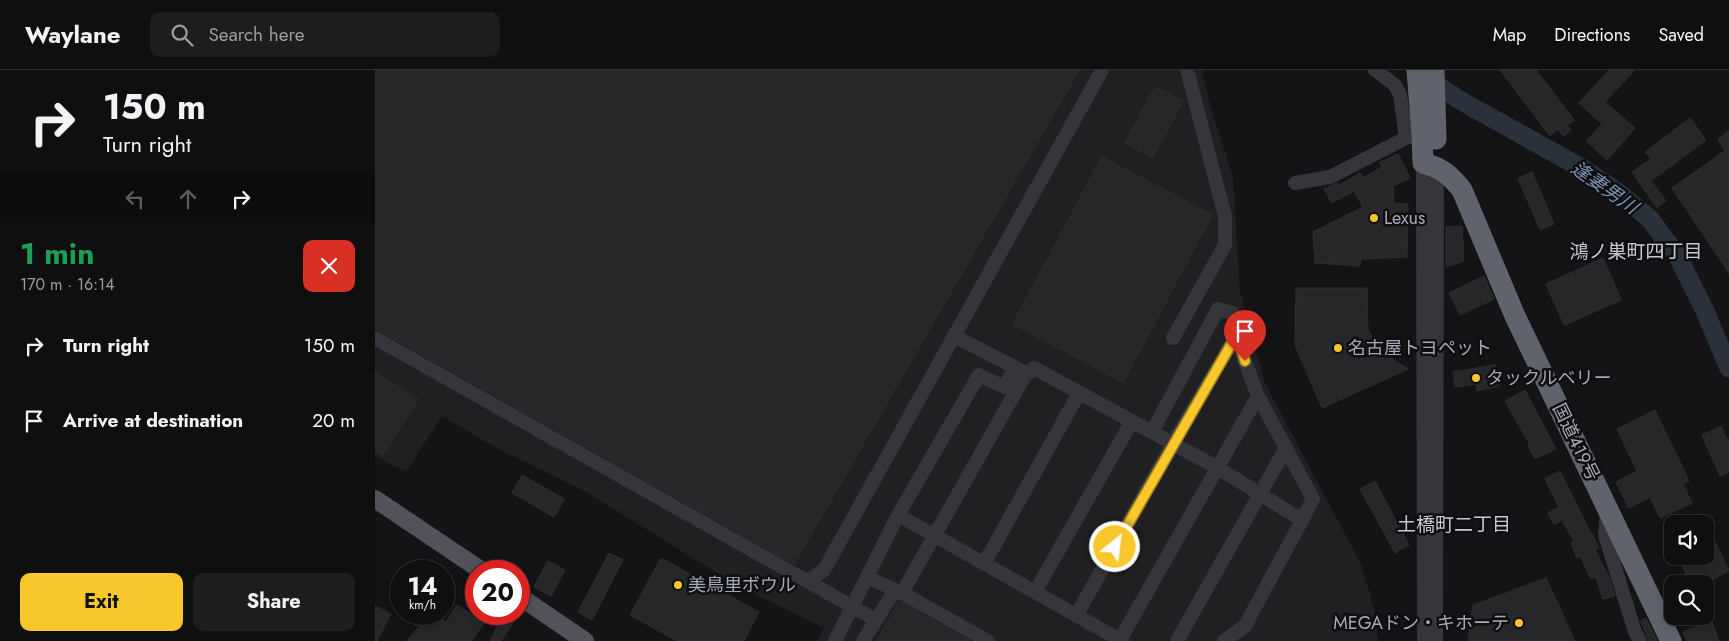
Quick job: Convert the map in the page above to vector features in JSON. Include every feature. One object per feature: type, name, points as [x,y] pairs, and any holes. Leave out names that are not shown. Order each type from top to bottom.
[{"type":"highway","points":[[1417,70],[1427,96],[1430,165]]},
{"type":"highway","points":[[1430,165],[1414,136],[1434,70]]},
{"type":"highway","name":"国道419号","points":[[1430,165],[1451,176],[1462,190],[1515,316],[1671,641]]},
{"type":"main road","points":[[375,499],[466,560]]},
{"type":"main road","points":[[530,604],[585,641]]},
{"type":"street","points":[[807,581],[824,570],[1102,70]]},
{"type":"street","points":[[1173,338],[1225,245],[1225,216],[1187,70]]},
{"type":"street","points":[[1295,183],[1330,177],[1414,136],[1400,94],[1395,85],[1375,70]]},
{"type":"street","points":[[1424,641],[1430,165]]},
{"type":"street","points":[[1430,165],[1436,641]]},
{"type":"street","points":[[1151,432],[1218,309],[1233,313],[1238,343],[1258,396],[1313,499],[1245,626],[1224,641]]},
{"type":"street","points":[[1076,616],[1173,443],[1237,334]]},
{"type":"street","points":[[954,336],[1021,370],[1034,368],[1218,468],[1302,520]]},
{"type":"street","points":[[375,338],[876,620]]},
{"type":"street","points":[[863,641],[876,620],[899,592],[935,536],[1009,390],[1024,377],[1021,370]]},
{"type":"street","points":[[835,641],[897,516],[979,374],[1009,390]]},
{"type":"street","points":[[984,564],[1079,393]]},
{"type":"street","points":[[897,516],[1121,640],[1258,396]]},
{"type":"street","points":[[1035,592],[1132,421]]},
{"type":"street","points":[[1177,641],[1286,448]]},
{"type":"street","points":[[1607,508],[1605,534],[1635,632],[1640,641]]},
{"type":"street","points":[[867,577],[899,592],[988,641]]},
{"type":"shaded area","points":[[375,70],[1202,70],[1210,104],[1233,178],[1240,292],[1265,383],[1361,564],[1374,609],[1378,641],[817,641],[824,628],[740,587],[586,492],[495,447],[442,416],[406,472],[375,456]]},
{"type":"building","points":[[375,70],[1079,70],[794,564],[375,328]]},
{"type":"building","points":[[1500,70],[1536,70],[1574,120],[1567,125],[1571,130],[1563,136],[1558,129],[1550,136]]},
{"type":"building","points":[[1609,70],[1635,70],[1605,102],[1635,128],[1607,160],[1586,141],[1602,124],[1579,103]]},
{"type":"building","points":[[1155,87],[1183,101],[1152,158],[1125,143]]},
{"type":"building","points":[[1690,118],[1706,140],[1651,181],[1666,201],[1657,208],[1632,172],[1651,159],[1645,152]]},
{"type":"building","points":[[1729,130],[1729,273],[1672,188],[1725,151],[1718,140]]},
{"type":"building","name":"Lexus","points":[[1398,154],[1410,178],[1393,186],[1394,203],[1408,204],[1407,257],[1361,259],[1360,266],[1315,263],[1313,232],[1363,207],[1354,191],[1332,203],[1324,189],[1337,183],[1338,186],[1360,173],[1363,178],[1382,167],[1380,162]]},
{"type":"building","points":[[1102,157],[1212,215],[1123,382],[1013,324]]},
{"type":"building","points":[[1532,172],[1554,224],[1540,230],[1518,178]]},
{"type":"building","points":[[1462,226],[1464,261],[1446,267],[1446,227]]},
{"type":"building","points":[[1603,258],[1621,300],[1564,325],[1546,284]]},
{"type":"building","points":[[1484,276],[1494,299],[1460,315],[1449,293]]},
{"type":"building","name":"名古屋トヨペット","points":[[1296,288],[1367,288],[1368,330],[1381,352],[1408,369],[1322,408],[1295,345]]},
{"type":"building","name":"タックルベリー","points":[[1496,365],[1499,386],[1477,391],[1476,384],[1455,387],[1453,372]]},
{"type":"building","points":[[375,373],[418,399],[383,455],[375,450]]},
{"type":"building","points":[[1525,390],[1556,449],[1535,459],[1528,446],[1530,445],[1505,401]]},
{"type":"building","points":[[1655,410],[1689,481],[1683,484],[1692,503],[1660,518],[1650,497],[1629,508],[1616,482],[1637,471],[1617,429]]},
{"type":"building","points":[[1721,426],[1727,440],[1729,439],[1729,472],[1720,476],[1702,435]]},
{"type":"building","points":[[1560,471],[1599,548],[1595,550],[1609,577],[1615,596],[1603,599],[1596,577],[1591,579],[1580,556],[1577,558],[1571,543],[1574,542],[1562,520],[1554,524],[1548,513],[1559,507],[1545,479]]},
{"type":"building","points":[[522,475],[564,499],[554,517],[512,493]]},
{"type":"building","points":[[1375,481],[1409,545],[1395,553],[1360,489]]},
{"type":"building","points":[[1714,542],[1729,571],[1714,578],[1714,575],[1706,575],[1705,572],[1699,575],[1687,575],[1682,565],[1714,565]]},
{"type":"building","points":[[609,553],[623,560],[592,620],[578,612]]},
{"type":"building","name":"美鳥里ボウル","points":[[661,558],[759,612],[744,641],[677,641],[630,615]]},
{"type":"building","points":[[548,561],[565,570],[551,596],[534,587]]},
{"type":"building","name":"MEGAドン・キホーテ","points":[[1546,578],[1575,641],[1468,641],[1473,605]]},
{"type":"building","points":[[899,601],[970,641],[877,641]]},
{"type":"building","points":[[457,605],[465,610],[465,625],[483,625],[471,641],[407,641],[420,625],[455,625],[455,608]]},
{"type":"building","points":[[375,606],[390,614],[390,616],[377,641],[375,641]]},
{"type":"building","points":[[1646,618],[1657,641],[1649,641],[1641,621]]},
{"type":"building","points":[[498,625],[512,625],[501,641],[490,641]]},
{"type":"building","points":[[1699,625],[1713,625],[1719,641],[1687,641],[1683,632]]},
{"type":"waterway","name":"逢妻男川","points":[[1423,76],[1463,102],[1585,170],[1619,193],[1650,219],[1678,257],[1705,311],[1729,368]]},
{"type":"place","name":"Lexus","points":[[1374,218]]},
{"type":"place","name":"名古屋トヨペット","points":[[1338,348]]},
{"type":"place","name":"タックルベリー","points":[[1476,378]]},
{"type":"place","name":"美鳥里ボウル","points":[[678,585]]},
{"type":"place","name":"MEGAドン・キホーテ","points":[[1519,623]]},
{"type":"district","name":"鴻ノ巣町四丁目","points":[[1636,251]]},
{"type":"district","name":"土橋町二丁目","points":[[1454,524]]},
{"type":"route","points":[[1115,547],[1237,334],[1238,343],[1245,361]]}]
